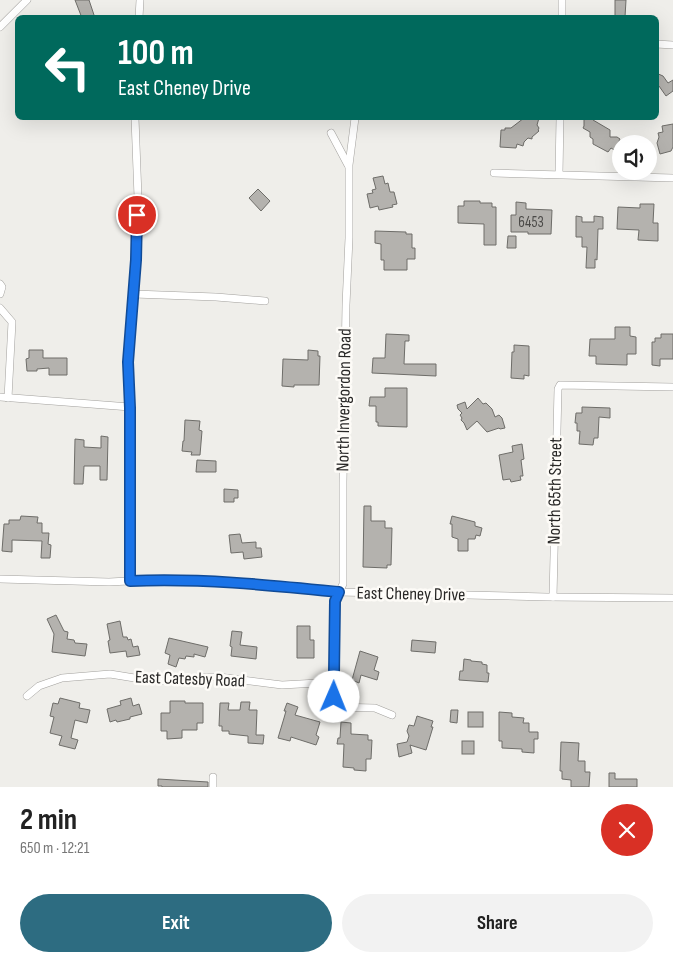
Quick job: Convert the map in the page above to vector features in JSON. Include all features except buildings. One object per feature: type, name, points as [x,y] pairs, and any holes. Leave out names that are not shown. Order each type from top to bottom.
[{"type":"street","points":[[0,27],[27,0]]},
{"type":"street","points":[[139,15],[140,0]]},
{"type":"street","points":[[562,0],[562,15]]},
{"type":"street","points":[[659,44],[673,44]]},
{"type":"street","points":[[130,581],[130,408],[128,362],[136,260],[138,197],[136,120]]},
{"type":"street","name":"North Invergordon Road","points":[[331,680],[334,673],[335,601],[343,584],[343,477],[349,238],[348,165],[355,120]]},
{"type":"street","points":[[558,174],[560,120]]},
{"type":"street","points":[[332,133],[348,165]]},
{"type":"street","points":[[494,173],[673,178]]},
{"type":"street","points":[[0,284],[2,287],[0,294]]},
{"type":"street","points":[[134,294],[265,301]]},
{"type":"street","points":[[0,308],[12,322],[4,398],[130,408]]},
{"type":"street","name":"North 65th Street","points":[[553,597],[558,389],[560,385],[673,387]]},
{"type":"street","name":"East Cheney Drive","points":[[0,579],[109,582],[167,579],[249,583],[339,592],[673,598]]},
{"type":"street","name":"East Catesby Road","points":[[27,696],[39,686],[62,678],[110,674],[153,681],[219,677],[282,685],[318,683],[331,680]]},
{"type":"street","points":[[331,680],[334,686],[334,707],[375,708],[392,715]]},
{"type":"street","points":[[212,787],[213,777]]},
{"type":"route","points":[[137,215],[136,260],[128,362],[130,408],[130,581],[167,579],[213,581],[339,592],[335,601],[334,673],[331,680],[334,686],[334,697]]}]
